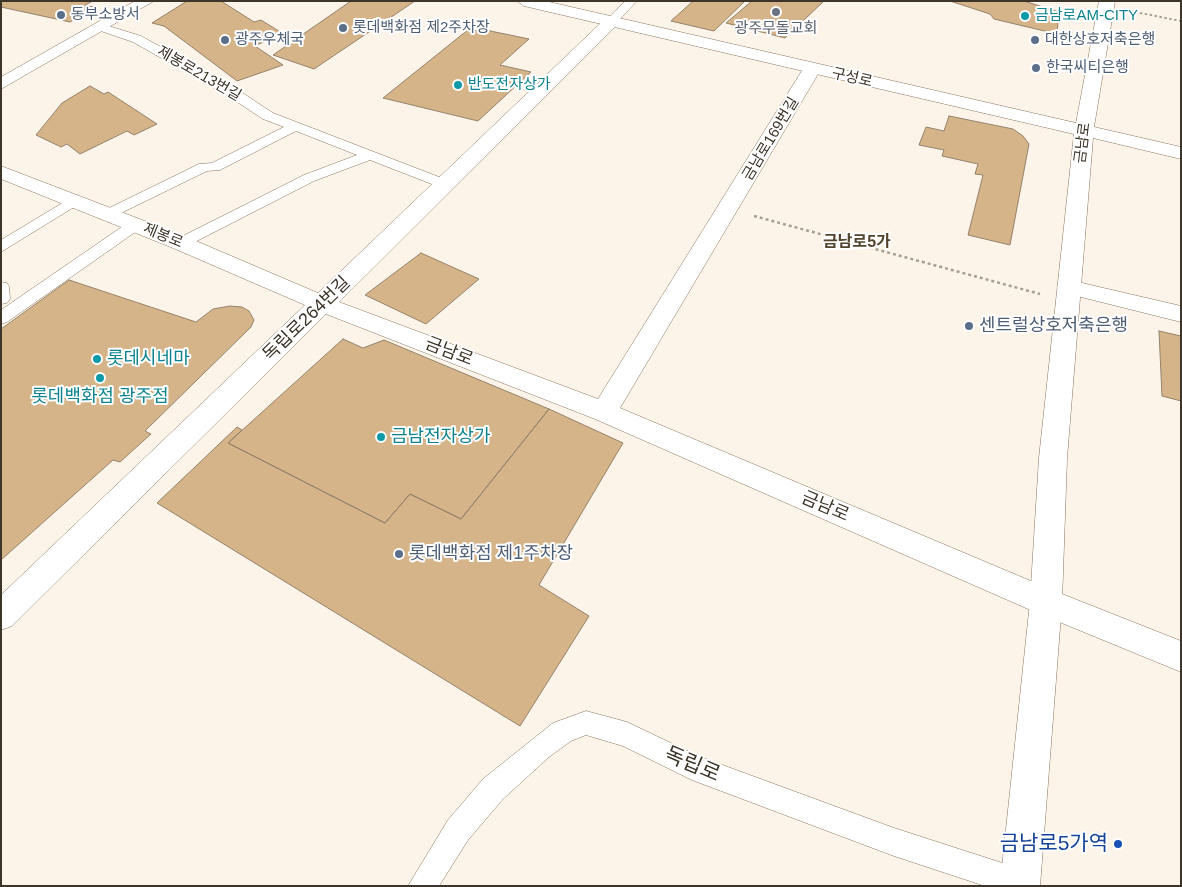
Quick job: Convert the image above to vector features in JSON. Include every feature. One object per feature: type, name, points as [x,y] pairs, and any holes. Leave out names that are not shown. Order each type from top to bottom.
[{"type":"street","points":[[1,84],[147,1]]},
{"type":"street","name":"구성로","points":[[524,1],[1181,153]]},
{"type":"street","name":"금남로","points":[[1020,884],[1046,602],[1053,458],[1084,130],[1106,4]]},
{"type":"street","name":"독립로264번길","points":[[1,616],[447,185],[612,22]]},
{"type":"street","name":"금남로169번길","points":[[729,209],[812,69]]},
{"type":"street","name":"제봉로","points":[[1,172],[181,242],[322,304]]},
{"type":"street","points":[[604,412],[729,209]]},
{"type":"street","points":[[1069,294],[1181,314]]},
{"type":"street","name":"금남로","points":[[322,304],[604,412],[1046,602],[1181,657]]},
{"type":"lane","points":[[612,22],[632,1]]},
{"type":"lane","name":"제봉로213번길","points":[[99,27],[137,39],[233,93],[268,116],[447,185]]},
{"type":"lane","points":[[108,214],[204,167],[215,167],[296,126]]},
{"type":"lane","points":[[181,242],[309,178],[368,156]]},
{"type":"lane","points":[[1,247],[74,201]]},
{"type":"lane","points":[[1,318],[135,225]]},
{"type":"lane","points":[[1,287],[1,299]]},
{"type":"lane","name":"독립로","points":[[422,886],[458,830],[493,789],[554,737],[586,723],[627,735],[702,771],[894,842],[1020,884]]},
{"type":"path","points":[[1106,4],[1181,21]]},
{"type":"path","points":[[729,209],[1069,294]]},
{"type":"building","name":"동부소방서","points":[[1,1],[93,1],[85,5],[97,8],[70,22],[1,7]]},
{"type":"building","name":"광주우체국","points":[[187,1],[221,1],[254,22],[261,20],[282,33],[255,46],[283,65],[237,81],[164,26],[152,23]]},
{"type":"building","name":"롯데백화점 제2주차장","points":[[351,1],[415,1],[314,69],[273,55]]},
{"type":"building","points":[[693,1],[745,1],[714,31],[671,21]]},
{"type":"building","name":"광주무돌교회","points":[[752,1],[824,1],[785,38],[726,23]]},
{"type":"building","name":"금남로AM-CITY","points":[[950,1],[1024,1],[1059,12],[1057,34],[994,19],[990,14]]},
{"type":"building","name":"반도전자상가","points":[[469,29],[478,31],[481,29],[529,39],[500,65],[531,72],[478,121],[383,98]]},
{"type":"building","points":[[90,86],[104,94],[108,92],[157,124],[134,135],[127,131],[80,154],[67,144],[61,147],[36,135],[62,103]]},
{"type":"building","points":[[949,116],[1013,129],[1023,136],[1029,144],[1010,245],[968,235],[983,175],[975,174],[978,164],[942,156],[944,150],[919,145],[926,127],[944,131]]},
{"type":"building","points":[[421,253],[479,279],[426,324],[365,295]]},
{"type":"building","name":"롯데백화점 광주점","points":[[69,280],[196,322],[213,309],[230,306],[242,307],[249,311],[254,320],[251,327],[145,431],[151,434],[120,462],[113,460],[1,560],[1,329]]},
{"type":"building","points":[[1159,331],[1181,336],[1181,401],[1162,396]]},
{"type":"building","name":"금남전자상가","points":[[343,339],[363,348],[384,340],[549,409],[461,519],[410,494],[385,523],[228,443]]},
{"type":"building","name":"롯데백화점 제1주차장","points":[[549,409],[623,443],[539,585],[589,616],[520,726],[157,503],[237,427],[242,430],[228,443],[385,523],[410,494],[461,519]]},
{"type":"place","name":"광주무돌교회","points":[[776,12]]},
{"type":"place","name":"동부소방서","points":[[61,15]]},
{"type":"place","name":"금남로AM-CITY","points":[[1025,16]]},
{"type":"place","name":"롯데백화점 제2주차장","points":[[343,28]]},
{"type":"place","name":"광주우체국","points":[[225,40]]},
{"type":"place","name":"대한상호저축은행","points":[[1035,40]]},
{"type":"place","name":"한국씨티은행","points":[[1036,68]]},
{"type":"place","name":"반도전자상가","points":[[458,85]]},
{"type":"place","name":"센트럴상호저축은행","points":[[969,326]]},
{"type":"place","name":"롯데시네마","points":[[97,359]]},
{"type":"place","name":"롯데백화점 광주점","points":[[100,378]]},
{"type":"place","name":"금남전자상가","points":[[381,437]]},
{"type":"place","name":"롯데백화점 제1주차장","points":[[399,554]]},
{"type":"place","name":"금남로5가역","points":[[1118,844]]},
{"type":"district","name":"금남로5가","points":[[857,243]]}]
